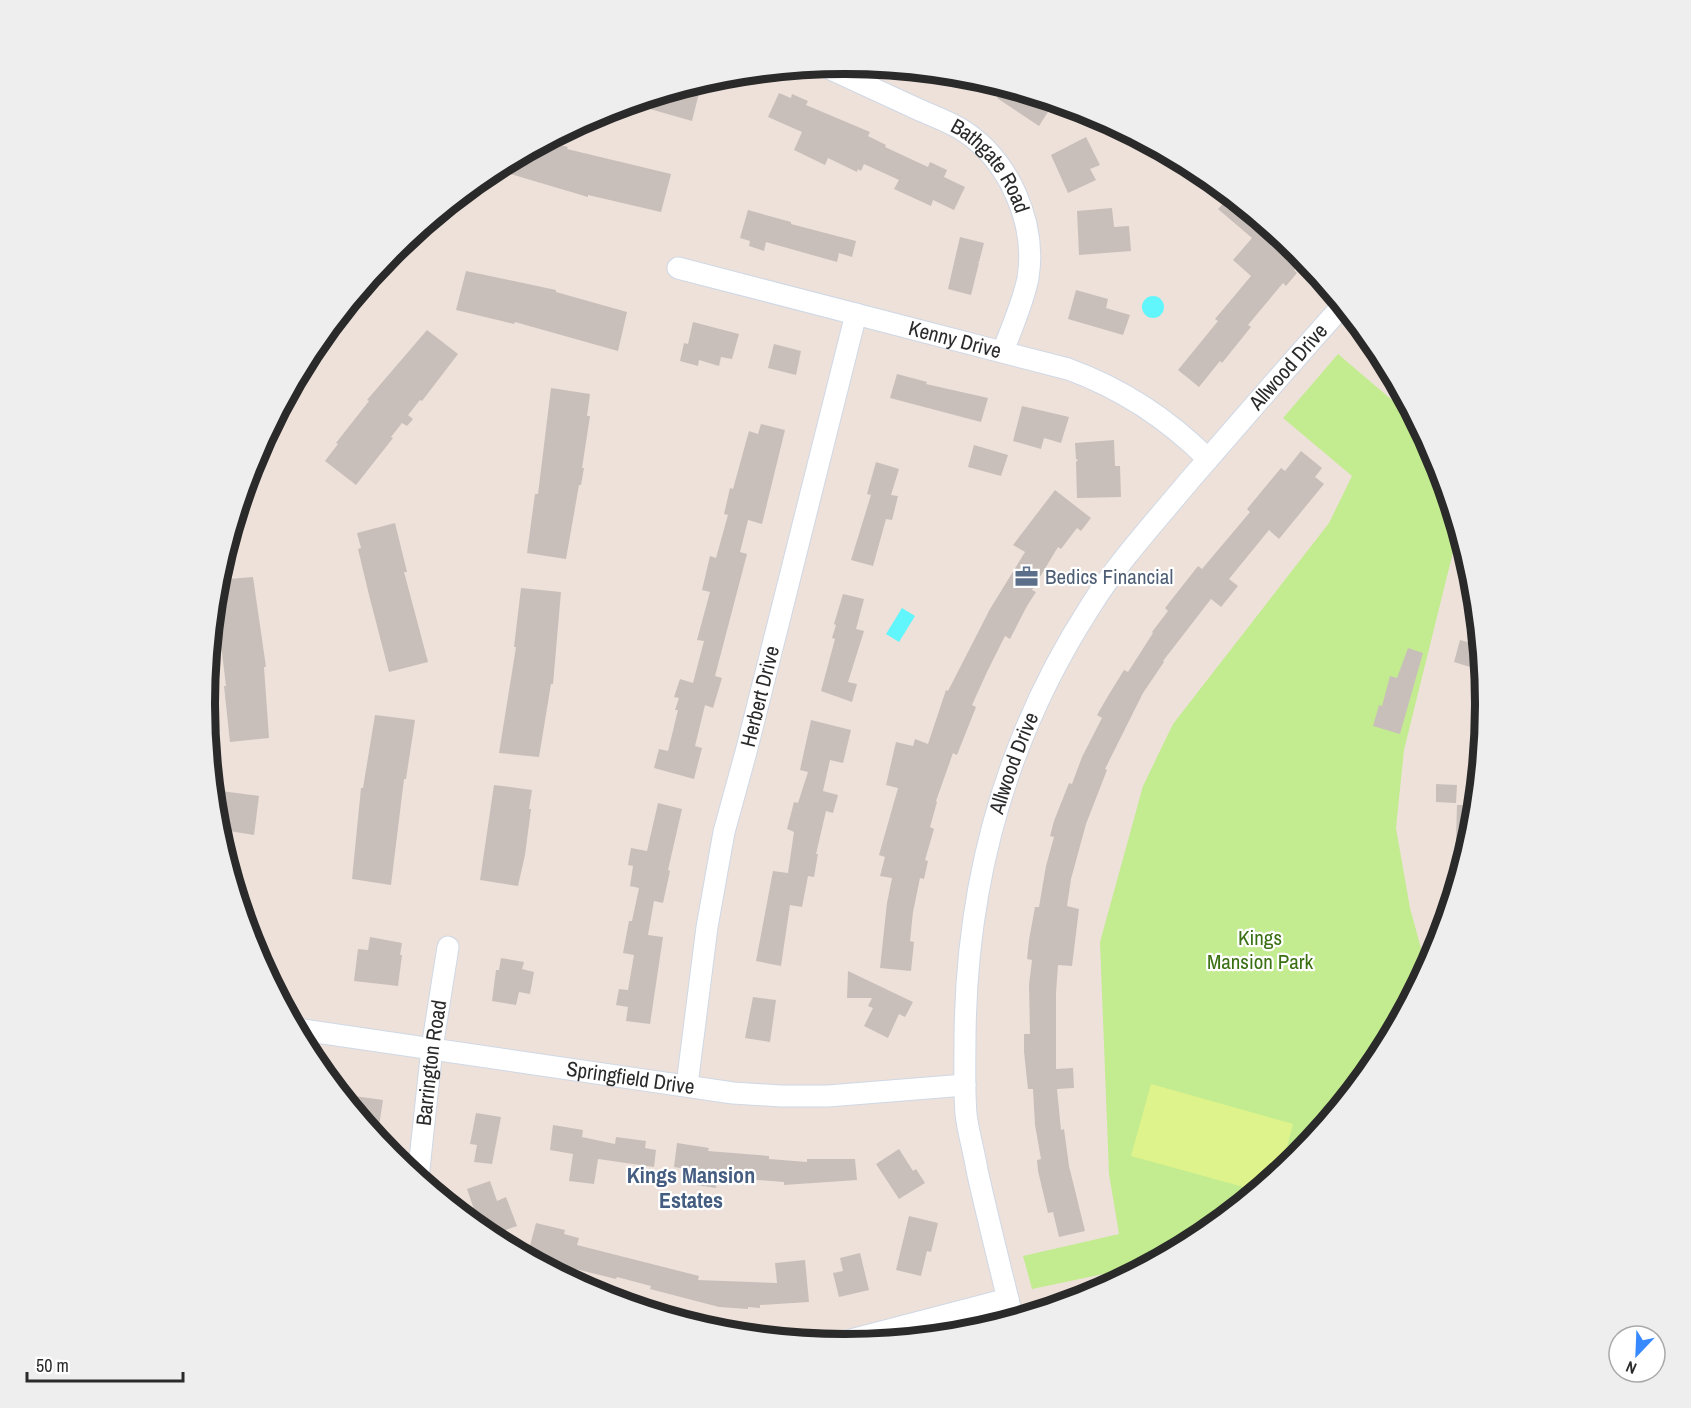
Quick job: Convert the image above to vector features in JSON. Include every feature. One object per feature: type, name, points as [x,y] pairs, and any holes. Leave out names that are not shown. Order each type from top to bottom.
[{"type":"street","name":"Bathgate Road","points":[[842,74],[960,128],[981,145],[998,164],[1012,187],[1022,211],[1029,264],[1022,303],[1003,351]]},
{"type":"street","name":"Kenny Drive","points":[[678,268],[1068,369],[1120,391],[1167,421],[1208,459]]},
{"type":"street","name":"Allwood Drive","points":[[1011,1312],[966,1116],[965,1085],[965,1000],[973,920],[988,841],[1005,779],[1029,718],[1057,660],[1091,604],[1129,552],[1338,310]]},
{"type":"street","name":"Herbert Drive","points":[[687,1085],[707,927],[724,832],[747,752],[856,314]]},
{"type":"street","name":"Barrington Road","points":[[419,1168],[432,1048],[448,947]]},
{"type":"street","name":"Springfield Drive","points":[[306,1030],[734,1093],[828,1096],[965,1085]]},
{"type":"street","points":[[873,1333],[1008,1299]]},
{"type":"green space","name":"Kings Mansion Park","points":[[1338,354],[1403,409],[1428,463],[1455,541],[1404,750],[1396,828],[1410,908],[1423,956],[1392,1019],[1346,1088],[1320,1120],[1261,1178],[1196,1228],[1161,1250],[1122,1270],[1032,1289],[1023,1256],[1119,1234],[1109,1174],[1100,942],[1143,786],[1173,724],[1329,523],[1352,476],[1283,418]]},
{"type":"green space","points":[[1151,1084],[1293,1124],[1284,1156],[1248,1188],[1131,1156]]},
{"type":"water","points":[[1153,296],[1161,299],[1164,307],[1161,315],[1153,318],[1145,315],[1142,307],[1145,299]]},
{"type":"water","points":[[902,608],[915,616],[899,642],[886,634]]},
{"type":"building","points":[[699,91],[692,121],[643,107]]},
{"type":"building","points":[[779,93],[791,98],[792,94],[808,101],[806,105],[870,132],[868,136],[886,145],[885,147],[928,167],[930,162],[947,170],[944,177],[965,187],[954,210],[933,200],[931,206],[894,189],[899,180],[864,164],[861,171],[858,169],[857,172],[828,158],[825,165],[794,150],[802,132],[768,117]]},
{"type":"building","points":[[1000,93],[1051,108],[1039,126],[997,98]]},
{"type":"building","points":[[1086,137],[1100,165],[1090,169],[1096,180],[1068,193],[1051,155]]},
{"type":"building","points":[[557,144],[568,147],[567,149],[671,174],[661,212],[588,195],[588,197],[507,173]]},
{"type":"building","points":[[1225,201],[1261,230],[1298,265],[1294,270],[1297,273],[1286,286],[1283,283],[1248,325],[1251,327],[1222,363],[1220,361],[1199,387],[1178,370],[1218,321],[1215,319],[1251,276],[1233,260],[1252,238],[1218,209]]},
{"type":"building","points":[[1112,208],[1114,227],[1129,226],[1131,251],[1079,255],[1077,211]]},
{"type":"building","points":[[748,210],[856,241],[852,257],[839,253],[837,262],[766,242],[764,251],[749,246],[750,241],[740,238]]},
{"type":"building","points":[[960,237],[984,243],[979,262],[977,262],[979,263],[971,295],[948,289]]},
{"type":"building","points":[[466,271],[556,290],[556,292],[627,312],[618,351],[515,322],[514,324],[456,310]]},
{"type":"building","points":[[1076,290],[1108,299],[1106,308],[1130,315],[1123,335],[1068,319]]},
{"type":"building","points":[[693,322],[739,334],[732,359],[721,357],[719,366],[699,360],[698,366],[680,361],[684,343],[688,344]]},
{"type":"building","points":[[427,330],[458,354],[422,401],[420,400],[408,415],[413,419],[407,426],[402,423],[356,485],[325,461],[369,401],[367,400]]},
{"type":"building","points":[[774,344],[801,351],[796,375],[768,368]]},
{"type":"building","points":[[897,374],[927,382],[926,384],[988,398],[981,422],[890,398]]},
{"type":"building","points":[[551,388],[590,394],[587,416],[590,416],[582,468],[584,468],[566,559],[527,553],[535,494],[538,494]]},
{"type":"building","points":[[1022,406],[1069,417],[1061,443],[1044,438],[1041,449],[1013,441]]},
{"type":"building","points":[[761,424],[785,430],[762,524],[748,520],[740,552],[747,554],[715,676],[722,678],[713,708],[705,705],[695,746],[702,748],[694,779],[654,768],[659,749],[668,751],[678,710],[675,710],[679,698],[674,697],[680,679],[693,683],[704,641],[697,640],[710,592],[702,590],[710,556],[716,558],[728,515],[724,514],[730,488],[733,489],[749,431],[758,434]]},
{"type":"building","points":[[1114,440],[1115,466],[1120,466],[1121,497],[1077,498],[1076,462],[1078,460],[1075,443]]},
{"type":"building","points":[[974,445],[1008,455],[1001,476],[968,467]]},
{"type":"building","points":[[1301,451],[1322,468],[1315,477],[1324,484],[1279,539],[1269,530],[1229,579],[1238,586],[1221,607],[1211,599],[1163,661],[1143,693],[1105,769],[1107,770],[1086,824],[1071,879],[1067,906],[1079,909],[1072,966],[1058,965],[1056,993],[1056,1069],[1073,1068],[1074,1088],[1057,1089],[1061,1130],[1064,1129],[1069,1166],[1085,1231],[1059,1237],[1053,1212],[1048,1213],[1038,1171],[1037,1160],[1041,1159],[1035,1125],[1033,1089],[1028,1089],[1024,1052],[1024,1034],[1030,1034],[1029,985],[1032,960],[1027,959],[1029,940],[1035,907],[1039,907],[1054,837],[1050,836],[1054,821],[1069,783],[1072,784],[1082,757],[1102,718],[1097,715],[1124,670],[1128,672],[1152,632],[1168,611],[1165,608],[1198,566],[1202,569],[1250,512],[1247,509],[1281,468],[1285,471]]},
{"type":"building","points":[[876,462],[899,469],[891,495],[898,496],[892,520],[886,519],[873,566],[851,560],[871,495],[867,494]]},
{"type":"building","points":[[1055,490],[1091,518],[1081,531],[1077,528],[1061,549],[1058,547],[1032,590],[1036,592],[1010,639],[1005,636],[972,705],[976,707],[957,755],[953,753],[936,801],[930,827],[934,829],[925,860],[928,861],[924,879],[920,878],[913,912],[910,941],[914,942],[911,971],[880,968],[892,878],[880,876],[885,857],[879,855],[898,788],[886,785],[896,742],[913,746],[915,739],[928,744],[946,690],[948,691],[990,609],[1025,552],[1013,545]]},
{"type":"building","points":[[395,523],[407,572],[404,572],[428,662],[389,672],[358,549],[361,548],[357,533]]},
{"type":"building","points":[[253,577],[266,667],[264,667],[269,738],[230,742],[219,630],[227,579]]},
{"type":"building","points":[[521,588],[561,592],[553,684],[551,684],[539,757],[499,753],[516,647],[514,647]]},
{"type":"building","points":[[843,594],[864,599],[856,629],[864,631],[848,682],[857,684],[852,702],[821,691],[835,639],[832,638],[836,625],[834,624]]},
{"type":"building","points":[[1460,640],[1473,644],[1475,669],[1454,662]]},
{"type":"building","points":[[1408,648],[1423,653],[1400,734],[1373,726],[1379,705],[1382,706],[1390,676],[1397,678]]},
{"type":"building","points":[[375,715],[415,720],[406,779],[404,779],[391,885],[352,879],[361,788],[363,788]]},
{"type":"building","points":[[811,720],[851,730],[843,763],[830,760],[823,791],[838,795],[833,813],[826,811],[816,854],[818,854],[814,877],[808,876],[802,907],[790,905],[781,966],[756,961],[773,871],[788,873],[794,832],[787,829],[794,802],[798,803],[808,772],[800,770]]},
{"type":"building","points":[[1436,784],[1457,785],[1456,803],[1436,802]]},
{"type":"building","points":[[494,785],[532,790],[525,855],[518,886],[480,880]]},
{"type":"building","points":[[221,791],[259,796],[254,835],[228,831]]},
{"type":"building","points":[[658,803],[682,809],[663,903],[654,901],[648,935],[663,937],[650,1024],[626,1021],[628,1007],[616,1005],[619,989],[628,990],[634,955],[623,953],[629,921],[632,921],[639,888],[630,886],[633,866],[628,865],[631,848],[647,851]]},
{"type":"building","points":[[1457,805],[1468,805],[1464,827],[1455,866]]},
{"type":"building","points":[[370,937],[402,943],[398,986],[354,981],[358,949],[368,950]]},
{"type":"building","points":[[501,958],[524,962],[522,969],[534,972],[530,994],[519,992],[516,1005],[492,1001],[496,970],[499,970]]},
{"type":"building","points":[[848,971],[913,1002],[905,1017],[899,1014],[888,1038],[864,1026],[873,1008],[868,1006],[872,998],[847,998]]},
{"type":"building","points":[[753,997],[776,1000],[770,1042],[745,1038]]},
{"type":"building","points":[[351,1096],[383,1100],[379,1128]]},
{"type":"building","points":[[476,1113],[501,1117],[492,1164],[474,1162],[477,1145],[470,1144]]},
{"type":"building","points":[[553,1125],[583,1130],[582,1137],[615,1144],[616,1137],[646,1141],[645,1148],[656,1150],[654,1167],[598,1159],[594,1184],[569,1181],[573,1154],[550,1150]]},
{"type":"building","points":[[677,1143],[709,1148],[708,1151],[769,1156],[769,1159],[807,1162],[807,1159],[855,1159],[857,1180],[784,1185],[784,1182],[718,1177],[716,1188],[684,1183],[686,1169],[674,1167]]},
{"type":"building","points":[[899,1149],[913,1171],[916,1169],[925,1183],[899,1199],[876,1164]]},
{"type":"building","points":[[490,1181],[497,1201],[506,1197],[517,1226],[501,1232],[476,1214],[467,1189]]},
{"type":"building","points":[[909,1216],[938,1223],[931,1252],[927,1251],[921,1276],[896,1270]]},
{"type":"building","points":[[536,1223],[565,1230],[564,1234],[579,1238],[577,1245],[699,1276],[698,1280],[777,1283],[775,1263],[805,1260],[809,1302],[760,1305],[760,1308],[748,1307],[748,1309],[719,1307],[650,1289],[651,1286],[617,1277],[616,1279],[559,1265],[529,1249]]},
{"type":"building","points":[[860,1253],[869,1290],[839,1297],[833,1273],[843,1271],[840,1258]]},
{"type":"place","name":"Bedics Financial","points":[[1027,577]]},
{"type":"district","name":"Kings Mansion Estates","points":[[691,1188]]}]
